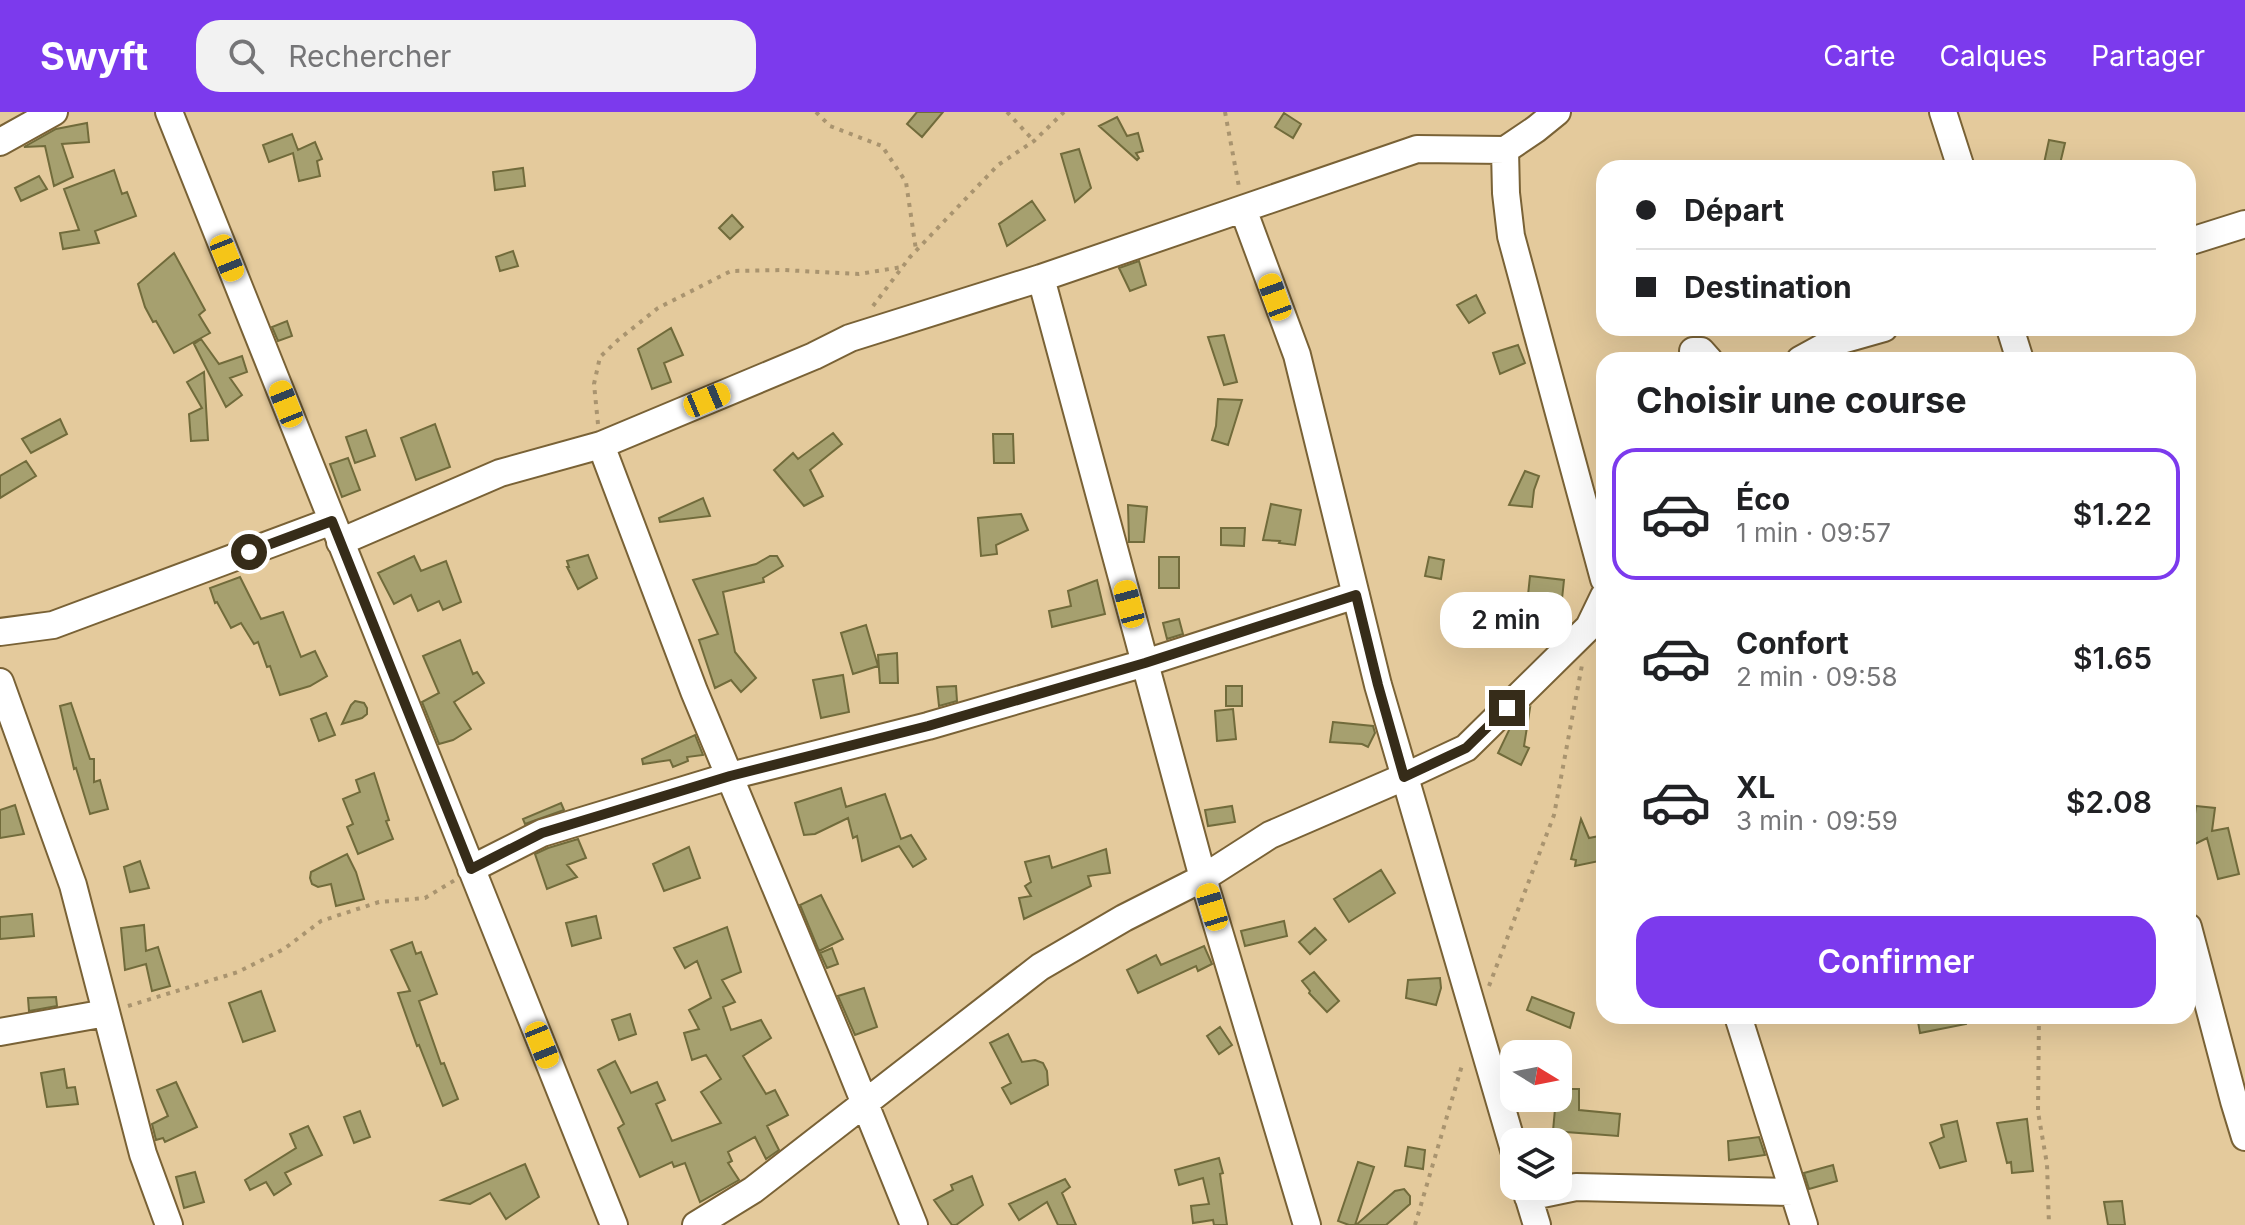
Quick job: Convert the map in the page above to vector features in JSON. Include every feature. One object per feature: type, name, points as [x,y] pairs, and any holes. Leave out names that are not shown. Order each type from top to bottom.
[{"type":"street","points":[[0,142],[54,112]]},
{"type":"street","points":[[169,112],[614,1225]]},
{"type":"street","points":[[0,632],[53,625],[500,473],[601,445],[850,338],[1041,278],[1417,149],[1505,150],[1557,112]]},
{"type":"street","points":[[1943,112],[1958,160]]},
{"type":"street","points":[[1505,150],[1511,236],[1596,549]]},
{"type":"street","points":[[1243,209],[1297,355],[1378,685],[1508,1128]]},
{"type":"street","points":[[2196,239],[2245,224]]},
{"type":"street","points":[[1041,278],[1203,878],[1307,1225]]},
{"type":"street","points":[[1815,352],[1831,343],[1856,336]]},
{"type":"street","points":[[601,445],[694,691],[914,1225]]},
{"type":"street","points":[[471,869],[542,833],[730,776],[928,726],[1145,663],[1356,595]]},
{"type":"street","points":[[696,1225],[753,1190],[1040,967],[1124,918],[1203,878],[1270,835],[1466,748],[1589,627],[1596,613]]},
{"type":"street","points":[[0,682],[73,885],[143,1154],[169,1225]]},
{"type":"street","points":[[2196,957],[2245,1137]]},
{"type":"street","points":[[0,1032],[106,1013]]},
{"type":"street","points":[[1740,1024],[1804,1225]]},
{"type":"street","points":[[1572,1187],[1793,1192]]},
{"type":"street","points":[[1529,1200],[1537,1225]]},
{"type":"path","points":[[816,112],[830,126],[882,146],[906,182],[916,250]]},
{"type":"path","points":[[1007,112],[1034,141]]},
{"type":"path","points":[[850,338],[916,250],[998,165],[1034,141],[1064,112]]},
{"type":"path","points":[[1225,112],[1243,209]]},
{"type":"path","points":[[601,445],[594,384],[600,357],[658,308],[731,271],[859,274],[902,267]]},
{"type":"path","points":[[1415,1225],[1476,1020],[1554,815],[1589,627]]},
{"type":"path","points":[[106,1013],[238,972],[284,949],[321,921],[379,902],[425,898],[471,869]]},
{"type":"path","points":[[2039,1024],[2038,1112],[2047,1164],[2049,1225]]},
{"type":"building","points":[[917,112],[943,112],[922,137],[907,124]]},
{"type":"building","points":[[1284,113],[1301,124],[1293,138],[1275,127]]},
{"type":"building","points":[[1117,117],[1127,136],[1138,133],[1143,151],[1136,153],[1137,160],[1099,126]]},
{"type":"building","points":[[87,123],[89,142],[62,144],[73,177],[54,186],[45,146],[24,147],[56,129]]},
{"type":"building","points":[[292,134],[298,150],[315,142],[322,159],[317,161],[320,176],[299,181],[293,153],[269,162],[263,145]]},
{"type":"building","points":[[2049,140],[2065,143],[2061,160],[2045,160]]},
{"type":"building","points":[[1079,149],[1091,188],[1075,202],[1061,154]]},
{"type":"building","points":[[523,168],[525,186],[495,190],[493,172]]},
{"type":"building","points":[[114,170],[122,194],[127,192],[136,216],[95,231],[99,243],[63,249],[60,233],[79,230],[64,189]]},
{"type":"building","points":[[39,176],[47,189],[21,201],[15,188]]},
{"type":"building","points":[[1032,201],[1045,220],[1007,246],[999,224]]},
{"type":"building","points":[[732,215],[743,227],[730,239],[719,228]]},
{"type":"building","points":[[513,251],[518,266],[500,271],[496,257]]},
{"type":"building","points":[[174,253],[205,310],[199,315],[210,333],[174,353],[145,307],[138,284]]},
{"type":"building","points":[[1139,261],[1146,285],[1130,291],[1119,268]]},
{"type":"building","points":[[1476,295],[1485,313],[1469,323],[1457,305]]},
{"type":"building","points":[[287,321],[292,336],[278,341],[272,327]]},
{"type":"building","points":[[671,328],[683,355],[664,363],[671,382],[652,389],[638,349]]},
{"type":"building","points":[[1224,335],[1237,382],[1224,385],[1208,337]]},
{"type":"building","points":[[201,339],[219,364],[242,356],[247,372],[230,378],[242,395],[226,407],[194,344]]},
{"type":"building","points":[[1518,345],[1525,363],[1500,374],[1493,353]]},
{"type":"building","points":[[204,372],[208,440],[191,441],[189,414],[202,408],[187,382]]},
{"type":"building","points":[[1218,399],[1242,400],[1228,445],[1212,440]]},
{"type":"building","points":[[60,419],[67,434],[31,453],[22,439]]},
{"type":"building","points":[[435,424],[450,467],[416,480],[401,438]]},
{"type":"building","points":[[366,430],[375,456],[355,463],[346,437]]},
{"type":"building","points":[[833,433],[842,444],[810,470],[823,496],[804,506],[774,470],[793,453],[798,459]]},
{"type":"building","points":[[993,434],[1013,434],[1014,463],[994,463]]},
{"type":"building","points":[[348,458],[360,490],[342,497],[330,464]]},
{"type":"building","points":[[26,461],[36,476],[0,498],[0,476]]},
{"type":"building","points":[[1525,471],[1539,476],[1532,507],[1509,505]]},
{"type":"building","points":[[703,498],[710,516],[660,522],[659,518]]},
{"type":"building","points":[[1271,504],[1301,510],[1295,545],[1263,540]]},
{"type":"building","points":[[1128,505],[1147,507],[1144,542],[1129,542]]},
{"type":"building","points":[[1021,514],[1028,530],[996,545],[997,554],[981,556],[978,518]]},
{"type":"building","points":[[1221,528],[1245,528],[1244,546],[1221,545]]},
{"type":"building","points":[[588,555],[597,578],[578,589],[567,561]]},
{"type":"building","points":[[414,556],[421,571],[446,561],[461,602],[443,610],[439,601],[418,611],[411,595],[394,604],[378,573]]},
{"type":"building","points":[[770,556],[777,556],[783,566],[763,578],[764,582],[723,592],[735,652],[756,678],[741,692],[731,680],[715,688],[699,640],[718,634],[693,580],[756,564]]},
{"type":"building","points":[[1159,557],[1179,557],[1179,588],[1159,588]]},
{"type":"building","points":[[1429,557],[1444,560],[1441,579],[1425,576]]},
{"type":"building","points":[[1530,576],[1564,580],[1562,599],[1528,595]]},
{"type":"building","points":[[240,577],[261,619],[283,612],[301,657],[315,651],[327,676],[310,686],[280,695],[258,642],[254,644],[241,623],[231,628],[215,603],[210,588]]},
{"type":"building","points":[[1097,580],[1105,614],[1052,627],[1049,611],[1071,606],[1068,591]]},
{"type":"building","points":[[1488,616],[1505,618],[1503,635],[1486,633]]},
{"type":"building","points":[[1179,619],[1183,634],[1167,639],[1163,623]]},
{"type":"building","points":[[866,625],[878,666],[853,674],[841,633]]},
{"type":"building","points":[[460,640],[473,674],[477,672],[484,683],[454,702],[471,729],[439,744],[422,702],[439,693],[423,656]]},
{"type":"building","points":[[897,653],[898,683],[880,683],[878,655]]},
{"type":"building","points":[[843,675],[849,712],[821,718],[813,680]]},
{"type":"building","points":[[956,686],[957,701],[939,706],[937,687]]},
{"type":"building","points":[[1226,686],[1242,686],[1242,706],[1226,706]]},
{"type":"building","points":[[355,701],[364,703],[367,714],[342,724],[351,705]]},
{"type":"building","points":[[71,703],[90,759],[94,759],[94,782],[100,780],[108,809],[90,814],[74,769],[60,706]]},
{"type":"building","points":[[1530,708],[1524,746],[1529,748],[1521,765],[1498,753],[1511,726]]},
{"type":"building","points":[[1233,709],[1236,739],[1217,741],[1215,711]]},
{"type":"building","points":[[326,713],[335,735],[319,741],[311,719]]},
{"type":"building","points":[[1333,722],[1373,726],[1375,733],[1368,747],[1330,742]]},
{"type":"building","points":[[695,735],[703,755],[687,757],[688,761],[673,767],[670,760],[643,764],[642,759]]},
{"type":"building","points":[[374,773],[393,839],[358,854],[347,827],[353,824],[343,799],[360,792],[356,780]]},
{"type":"building","points":[[841,788],[846,807],[885,794],[901,839],[911,835],[926,859],[913,867],[899,846],[862,861],[857,836],[853,838],[848,818],[815,834],[804,835],[795,803]]},
{"type":"building","points":[[561,803],[564,810],[525,824],[523,819]]},
{"type":"building","points":[[15,805],[24,834],[0,838],[0,810]]},
{"type":"building","points":[[1232,806],[1235,822],[1208,826],[1205,810]]},
{"type":"building","points":[[2196,806],[2215,808],[2212,831],[2228,828],[2239,874],[2218,879],[2207,838],[2196,844]]},
{"type":"building","points":[[1581,819],[1589,838],[1596,837],[1596,862],[1575,866],[1576,860],[1571,859]]},
{"type":"building","points":[[578,839],[586,858],[567,865],[577,877],[547,889],[535,854]]},
{"type":"building","points":[[689,847],[700,878],[664,891],[653,864]]},
{"type":"building","points":[[1106,849],[1110,873],[1088,876],[1091,886],[1024,919],[1019,898],[1031,896],[1025,886],[1031,882],[1025,862],[1049,856],[1052,868]]},
{"type":"building","points":[[347,854],[364,899],[336,906],[331,884],[318,887],[312,884],[311,872]]},
{"type":"building","points":[[140,861],[149,888],[130,892],[124,867]]},
{"type":"building","points":[[1381,870],[1395,893],[1349,922],[1334,899]]},
{"type":"building","points":[[821,895],[843,939],[819,951],[800,905]]},
{"type":"building","points":[[32,914],[34,936],[0,939],[0,917]]},
{"type":"building","points":[[596,916],[601,938],[572,946],[566,923]]},
{"type":"building","points":[[1284,921],[1287,936],[1245,946],[1241,931]]},
{"type":"building","points":[[144,925],[146,951],[158,947],[170,986],[152,991],[146,964],[125,970],[121,928]]},
{"type":"building","points":[[727,927],[741,972],[722,980],[735,1002],[723,1007],[731,1030],[761,1020],[771,1038],[743,1056],[766,1094],[775,1090],[788,1115],[767,1126],[779,1150],[766,1159],[755,1137],[728,1152],[732,1161],[728,1163],[739,1180],[700,1202],[685,1163],[674,1167],[672,1162],[640,1177],[618,1128],[624,1124],[598,1070],[615,1061],[631,1093],[657,1082],[665,1100],[656,1104],[672,1141],[721,1123],[701,1092],[721,1079],[706,1055],[692,1060],[684,1033],[699,1029],[689,1010],[711,998],[697,961],[685,968],[674,948]]},
{"type":"building","points":[[1315,928],[1326,940],[1310,954],[1299,942]]},
{"type":"building","points":[[412,942],[416,954],[421,952],[437,994],[419,1001],[441,1064],[444,1063],[458,1099],[443,1106],[398,993],[410,991],[391,950]]},
{"type":"building","points":[[1204,946],[1212,964],[1198,971],[1196,966],[1138,993],[1127,970],[1156,955],[1161,965]]},
{"type":"building","points":[[832,948],[838,964],[827,968],[820,953]]},
{"type":"building","points":[[1314,972],[1339,1001],[1327,1012],[1302,981]]},
{"type":"building","points":[[1440,978],[1441,988],[1436,1005],[1406,998],[1408,980]]},
{"type":"building","points":[[864,988],[877,1027],[855,1035],[838,996]]},
{"type":"building","points":[[261,991],[275,1031],[243,1042],[229,1003]]},
{"type":"building","points":[[56,997],[57,1006],[29,1011],[28,998]]},
{"type":"building","points":[[1532,997],[1574,1013],[1570,1028],[1527,1010]]},
{"type":"building","points":[[630,1014],[636,1034],[619,1040],[612,1020]]},
{"type":"building","points":[[1918,1024],[1966,1024],[1920,1033]]},
{"type":"building","points":[[1220,1027],[1232,1045],[1219,1054],[1207,1036]]},
{"type":"building","points":[[1008,1034],[1022,1062],[1035,1060],[1043,1063],[1048,1085],[1011,1104],[1002,1088],[1011,1083],[990,1043]]},
{"type":"building","points":[[64,1069],[67,1088],[75,1087],[78,1104],[47,1107],[41,1073]]},
{"type":"building","points":[[176,1082],[197,1127],[165,1142],[163,1138],[156,1140],[152,1124],[168,1116],[157,1090]]},
{"type":"building","points":[[1572,1089],[1579,1089],[1579,1110],[1620,1114],[1618,1136],[1553,1128],[1555,1112],[1572,1112]]},
{"type":"building","points":[[360,1111],[370,1137],[354,1143],[344,1117]]},
{"type":"building","points":[[2027,1119],[2033,1171],[2012,1173],[1997,1123]]},
{"type":"building","points":[[1957,1121],[1966,1161],[1940,1168],[1930,1143],[1944,1137],[1941,1125]]},
{"type":"building","points":[[308,1126],[322,1155],[285,1173],[291,1184],[274,1195],[266,1182],[250,1190],[245,1180],[296,1148],[290,1134]]},
{"type":"building","points":[[1759,1137],[1765,1155],[1729,1160],[1728,1141]]},
{"type":"building","points":[[1408,1147],[1425,1150],[1423,1169],[1405,1166]]},
{"type":"building","points":[[1219,1158],[1227,1225],[1214,1225],[1213,1220],[1193,1223],[1191,1206],[1209,1204],[1203,1178],[1179,1185],[1175,1170]]},
{"type":"building","points":[[1358,1162],[1374,1167],[1355,1225],[1349,1225],[1338,1221]]},
{"type":"building","points":[[525,1164],[539,1197],[506,1219],[490,1193],[470,1204],[442,1200]]},
{"type":"building","points":[[1833,1165],[1837,1181],[1809,1189],[1804,1173]]},
{"type":"building","points":[[195,1172],[204,1202],[184,1208],[176,1177]]},
{"type":"building","points":[[972,1176],[983,1205],[952,1225],[934,1200],[953,1190],[951,1185]]},
{"type":"building","points":[[1065,1179],[1070,1187],[1062,1193],[1076,1225],[1058,1225],[1047,1202],[1019,1220],[1009,1204]]},
{"type":"building","points":[[1404,1189],[1410,1196],[1410,1204],[1386,1225],[1356,1225],[1395,1191]]},
{"type":"building","points":[[2122,1201],[2125,1225],[2108,1225],[2104,1202]]},
{"type":"route","points":[[249,552],[332,521],[471,869],[542,833],[730,776],[928,726],[1145,663],[1356,595],[1404,777],[1466,748],[1507,708]]}]
